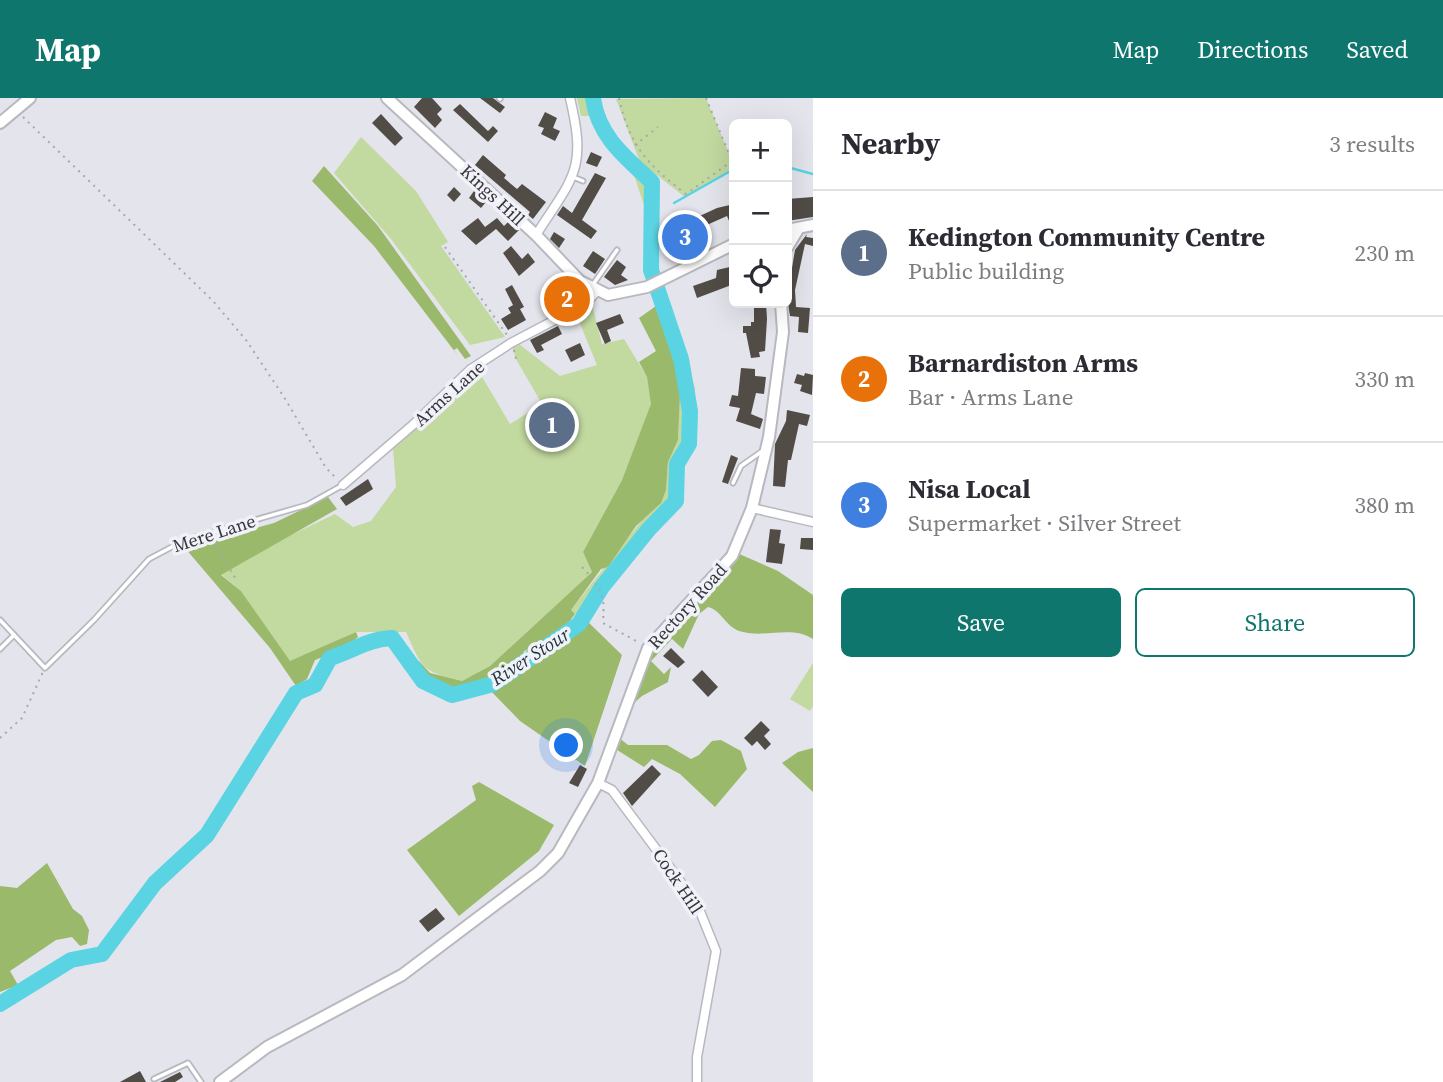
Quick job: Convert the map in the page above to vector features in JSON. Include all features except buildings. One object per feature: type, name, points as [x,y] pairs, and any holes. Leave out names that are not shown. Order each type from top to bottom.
[{"type":"street","points":[[0,124],[30,98]]},
{"type":"street","name":"Kings Hill","points":[[387,98],[536,235],[580,281],[595,289]]},
{"type":"street","points":[[536,235],[573,177],[579,136],[570,98]]},
{"type":"street","points":[[792,229],[813,225]]},
{"type":"street","points":[[789,245],[799,228]]},
{"type":"street","points":[[595,289],[618,295],[647,287],[732,245]]},
{"type":"street","name":"Arms Lane","points":[[343,485],[511,343],[585,304],[595,289]]},
{"type":"street","name":"Rectory Road","points":[[220,1082],[267,1047],[402,975],[540,871],[558,853],[598,783],[648,648],[732,556],[751,508],[766,449],[783,332],[781,308]]},
{"type":"street","points":[[751,508],[813,522]]},
{"type":"street","name":"Cock Hill","points":[[598,783],[612,790],[697,904],[716,951],[697,1057],[697,1082]]},
{"type":"lane","points":[[573,177],[583,181]]},
{"type":"lane","points":[[595,289],[617,250]]},
{"type":"lane","points":[[733,483],[741,466],[766,449]]},
{"type":"lane","name":"Mere Lane","points":[[45,668],[94,620],[149,559],[184,540],[307,505],[343,485]]},
{"type":"lane","points":[[0,620],[45,668]]},
{"type":"lane","points":[[0,649],[14,635]]},
{"type":"lane","points":[[154,1079],[188,1063],[201,1082]]},
{"type":"path","points":[[619,98],[634,146],[660,174],[685,194],[729,163]]},
{"type":"path","points":[[706,98],[729,154]]},
{"type":"path","points":[[17,111],[213,301],[276,385],[326,468],[343,485]]},
{"type":"path","points":[[634,146],[658,127]]},
{"type":"path","points":[[445,247],[511,343]]},
{"type":"path","points":[[325,495],[335,514]]},
{"type":"path","points":[[208,533],[236,579]]},
{"type":"path","points":[[582,567],[605,597],[604,623],[648,648]]},
{"type":"path","points":[[0,738],[22,718],[45,668]]},
{"type":"green space","points":[[577,98],[599,98],[599,112],[603,124],[648,170],[658,187],[654,240],[659,277],[650,282],[644,205],[634,175],[611,153],[590,116],[581,116]]},
{"type":"green space","points":[[706,98],[729,154],[727,174],[685,197],[640,162],[616,99]]},
{"type":"green space","points":[[361,137],[416,191],[448,242],[441,246],[505,337],[470,345],[391,239],[334,173]]},
{"type":"green space","points":[[324,166],[378,226],[471,356],[465,359],[457,348],[454,350],[459,357],[374,246],[312,181]]},
{"type":"green space","points":[[662,285],[695,388],[696,419],[681,466],[679,499],[585,619],[570,611],[666,490],[668,462],[678,440],[680,395],[672,345],[650,290]]},
{"type":"green space","points":[[656,306],[672,345],[680,395],[678,440],[668,462],[666,490],[661,503],[636,526],[608,567],[601,569],[571,610],[575,614],[553,637],[524,651],[521,661],[505,672],[465,689],[431,685],[408,662],[419,661],[430,673],[462,681],[490,666],[592,572],[583,552],[622,480],[651,404],[647,377],[639,362],[656,351],[639,318]]},
{"type":"green space","points":[[593,308],[602,344],[624,339],[647,377],[652,404],[622,480],[583,552],[592,572],[490,666],[462,681],[425,667],[406,632],[356,632],[290,662],[241,591],[221,574],[335,514],[353,527],[371,521],[396,487],[393,449],[478,370],[510,424],[542,404],[516,359],[511,343],[519,344],[560,376],[597,365],[576,314]]},
{"type":"green space","points":[[328,497],[337,509],[221,575],[241,591],[290,661],[356,632],[358,637],[343,649],[315,660],[307,679],[296,686],[270,648],[185,548],[274,523]]},
{"type":"green space","points":[[737,553],[778,571],[813,595],[813,639],[788,632],[743,632],[732,627],[708,607],[699,614],[683,649],[672,639],[651,661],[664,674],[671,667],[668,682],[642,696],[627,709],[644,658]]},
{"type":"green space","points":[[585,619],[622,655],[585,766],[520,721],[490,690],[566,638],[575,624]]},
{"type":"green space","points":[[813,663],[813,706],[810,711],[790,699]]},
{"type":"green space","points":[[618,737],[628,745],[667,745],[691,759],[699,755],[712,741],[721,740],[741,751],[747,769],[715,807],[680,774],[652,759],[644,767],[614,748]]},
{"type":"green space","points":[[813,748],[813,792],[782,763],[798,752]]},
{"type":"green space","points":[[479,782],[554,825],[539,851],[459,916],[407,850],[476,800],[472,786]]},
{"type":"green space","points":[[47,863],[73,909],[82,916],[89,930],[87,944],[80,946],[72,937],[56,940],[10,971],[18,985],[0,992],[0,886],[17,888]]},
{"type":"waterway","name":"River Stour","points":[[0,1004],[71,960],[102,954],[155,883],[207,835],[296,693],[315,685],[330,658],[368,643],[392,638],[423,681],[452,695],[493,684],[579,624],[602,587],[649,529],[676,501],[677,464],[689,444],[690,411],[681,359],[651,270],[652,182],[614,145],[601,124],[593,98]]},
{"type":"waterway","points":[[792,168],[813,174]]},
{"type":"waterway","points":[[674,203],[729,172]]},
{"type":"place","name":"Nisa Local","points":[[685,237]]},
{"type":"place","name":"Barnardiston Arms","points":[[567,299]]},
{"type":"place","name":"Kedington Community Centre","points":[[552,425]]}]
